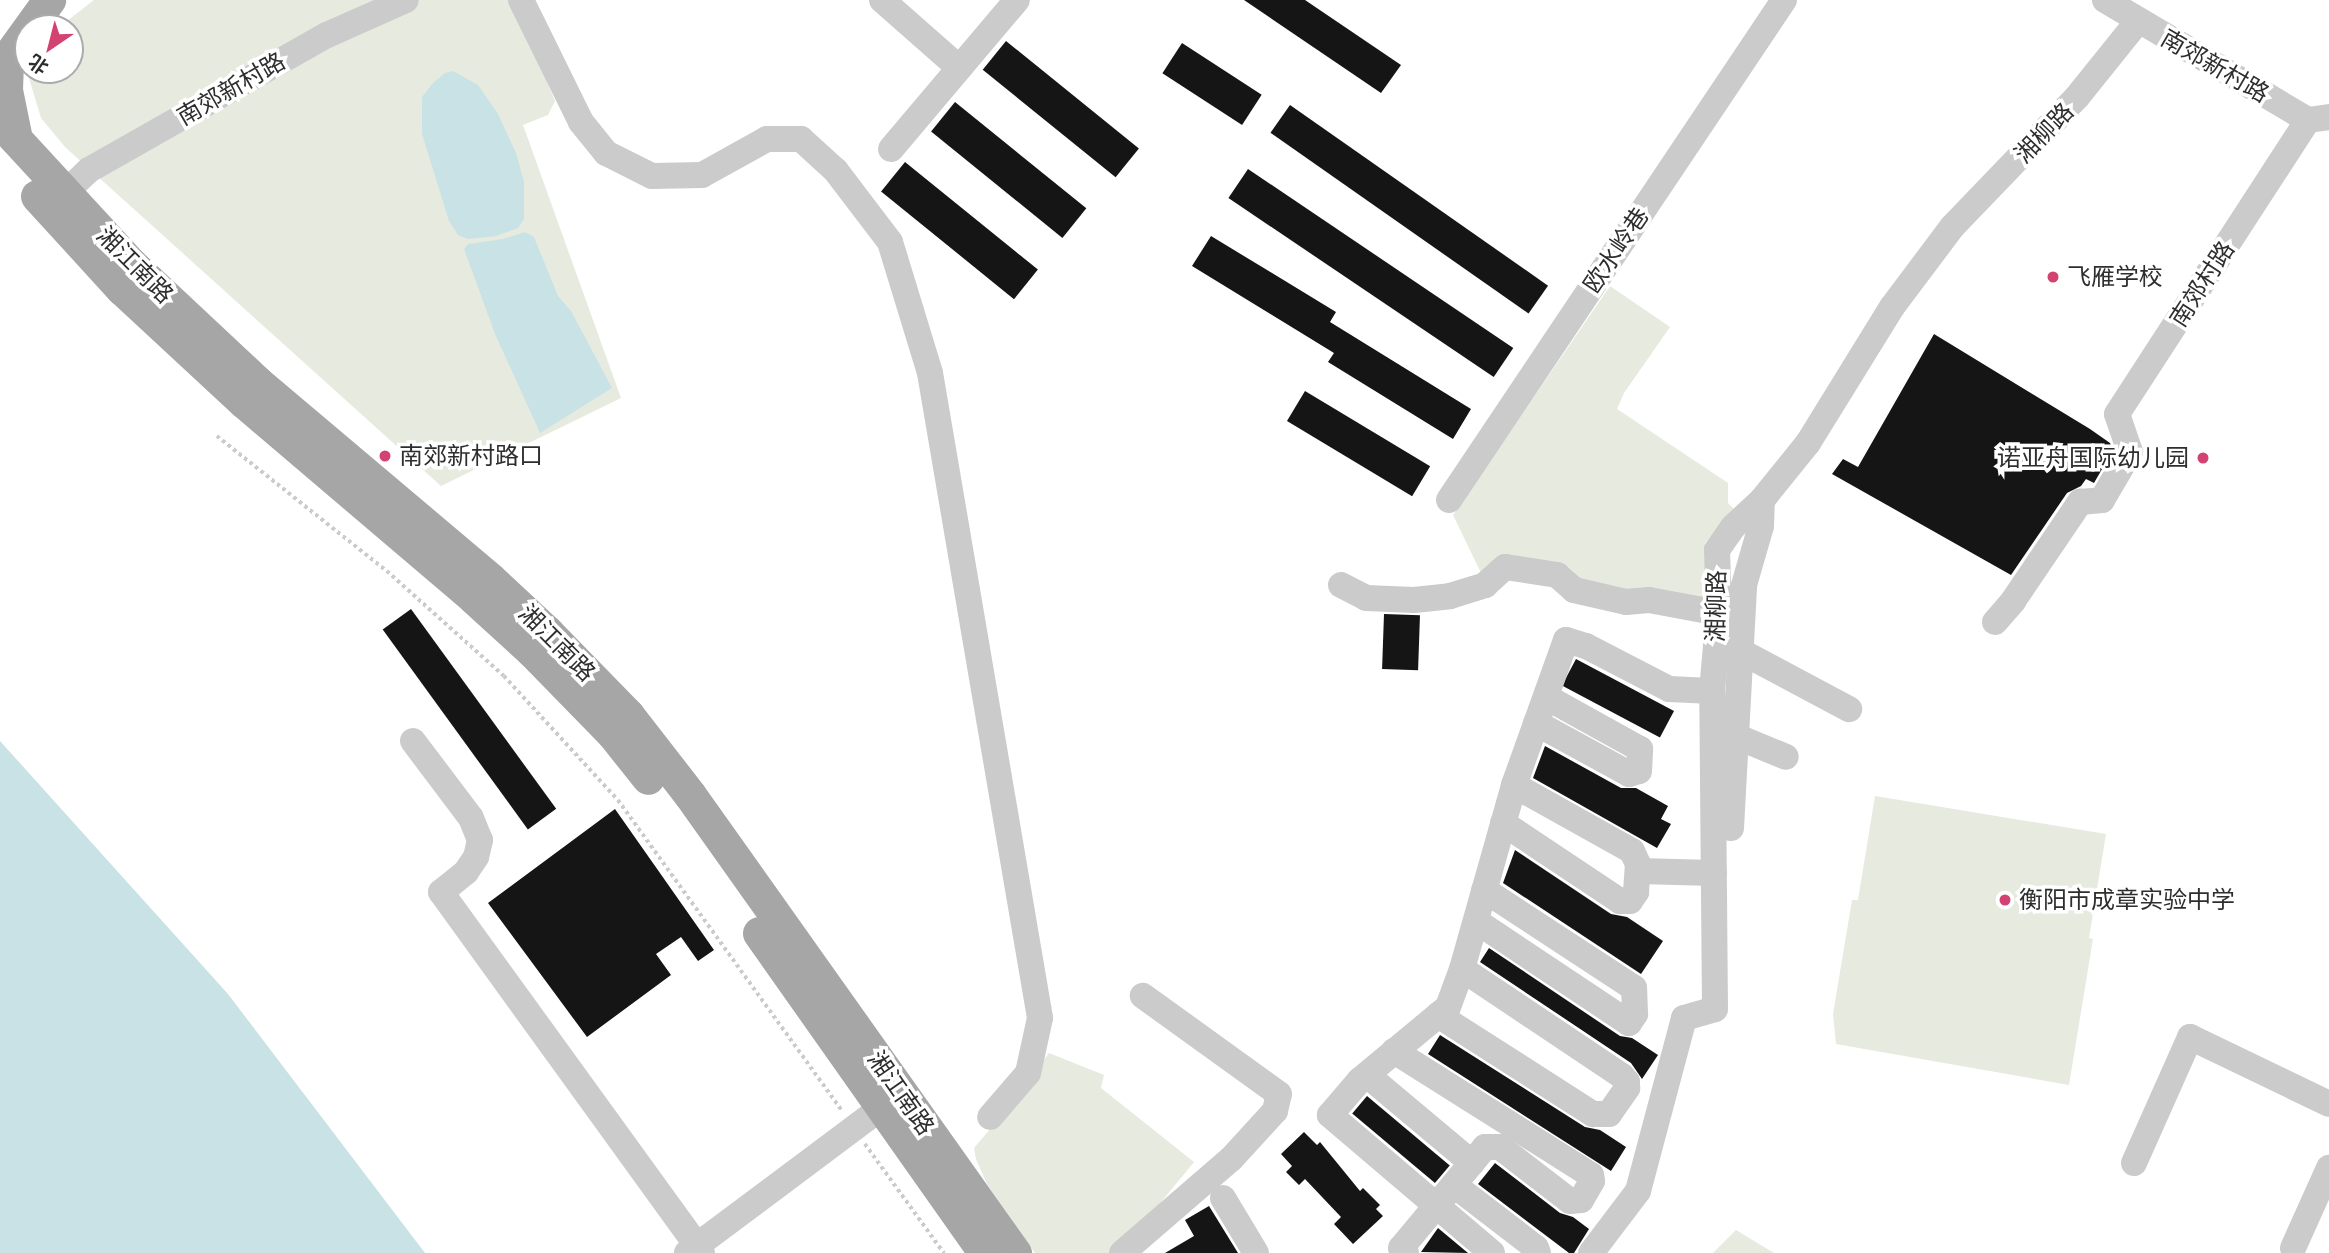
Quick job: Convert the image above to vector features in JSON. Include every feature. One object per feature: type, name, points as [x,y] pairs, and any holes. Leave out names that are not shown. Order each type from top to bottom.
[{"type":"main road","points":[[0,33],[47,0]]},
{"type":"main road","points":[[5,139],[7,58],[47,0]]},
{"type":"main road","name":"湘江南路","points":[[5,139],[65,193],[131,264],[257,382],[490,579],[548,632],[628,715],[690,795],[1016,1253]]},
{"type":"main road","name":"湘江南路","points":[[5,139],[122,289],[244,402],[474,598],[613,734],[667,802],[985,1253]]},
{"type":"street","name":"南郊新村路","points":[[65,193],[89,170],[315,41],[406,0]]},
{"type":"street","points":[[521,0],[581,122],[606,153],[652,176],[702,176],[767,139],[801,139],[836,171],[890,242],[930,373],[1040,1018],[1028,1073],[990,1116]]},
{"type":"street","points":[[881,0],[959,68]]},
{"type":"street","points":[[891,149],[1017,0]]},
{"type":"street","name":"欧水岭巷","points":[[1449,500],[1784,0]]},
{"type":"street","name":"南郊新村路","points":[[2105,0],[2138,21],[2318,118]]},
{"type":"street","name":"湘柳路","points":[[1591,1253],[1638,1191],[1684,1018],[1715,1009],[1712,691],[1718,613],[1717,550],[1733,527],[1762,500],[1808,443],[1892,307],[1952,227],[2077,97],[2138,21]]},
{"type":"street","name":"南郊村路","points":[[1995,622],[2013,601],[2080,502],[2102,499],[2130,452],[2117,414],[2318,118]]},
{"type":"street","points":[[1728,932],[1738,650],[1744,585],[1761,526],[1762,500]]},
{"type":"street","points":[[1341,585],[1366,598],[1413,600],[1450,596],[1485,586],[1505,567],[1557,576],[1574,590],[1626,601],[1649,600],[1718,613]]},
{"type":"street","points":[[1492,1253],[1331,1115],[1367,1074],[1448,1007],[1462,969],[1514,785],[1566,640],[1586,646],[1669,689],[1712,691]]},
{"type":"street","points":[[1738,650],[1849,709]]},
{"type":"street","points":[[1536,723],[1629,774],[1639,771],[1640,749],[1546,697]]},
{"type":"street","points":[[1733,735],[1786,757]]},
{"type":"street","points":[[413,741],[471,818],[480,840],[477,857],[466,873],[442,892],[695,1251],[882,1107]]},
{"type":"street","points":[[1503,823],[1619,901],[1630,901],[1636,891],[1638,871],[1636,855],[1632,851],[1514,785]]},
{"type":"street","points":[[1638,871],[1714,873]]},
{"type":"street","points":[[1476,921],[1629,1023],[1635,1014],[1634,988],[1484,890]]},
{"type":"street","points":[[1438,1015],[1593,1114],[1609,1114],[1627,1088],[1627,1082],[1622,1076],[1462,969]]},
{"type":"street","points":[[1122,1253],[1231,1158],[1275,1111],[1279,1094],[1143,996]]},
{"type":"street","points":[[2134,1163],[2190,1037],[2329,1104]]},
{"type":"street","points":[[1394,1051],[1591,1175],[1592,1181],[1576,1203],[1500,1147],[1485,1147],[1401,1248],[1406,1253]]},
{"type":"street","points":[[1367,1074],[1472,1163]]},
{"type":"street","points":[[2293,1248],[2329,1168]]},
{"type":"street","points":[[1454,1185],[1536,1248],[1538,1253]]},
{"type":"street","points":[[1223,1198],[1256,1253]]},
{"type":"path","points":[[217,436],[387,571],[504,676],[618,800],[944,1253]]},
{"type":"shaded area","points":[[94,0],[513,0],[555,101],[548,115],[523,125],[621,398],[441,486],[65,147],[41,118],[31,84],[84,84],[84,14],[76,14]]},
{"type":"shaded area","points":[[1610,286],[1670,327],[1624,393],[1617,409],[1728,483],[1728,503],[1735,510],[1705,543],[1708,600],[1482,575],[1453,515]]},
{"type":"shaded area","points":[[1875,796],[2106,834],[2089,938],[2093,939],[2069,1085],[1836,1044],[1833,1014],[1852,900],[1858,900]]},
{"type":"shaded area","points":[[1049,1053],[1104,1075],[1101,1088],[1194,1162],[1134,1235],[1112,1253],[1035,1253],[987,1184],[976,1159],[974,1148],[1016,1099]]},
{"type":"shaded area","points":[[1736,1230],[1774,1253],[1713,1253]]},
{"type":"water","points":[[453,71],[478,85],[498,114],[516,153],[524,182],[524,219],[518,228],[496,236],[468,239],[458,235],[449,221],[422,134],[422,97],[433,83],[445,73]]},
{"type":"water","points":[[525,232],[534,237],[558,296],[571,311],[612,388],[540,433],[495,334],[464,249],[468,244],[503,239]]},
{"type":"water","points":[[0,741],[228,994],[425,1253],[0,1253]]},
{"type":"building","points":[[1244,0],[1305,0],[1401,65],[1381,93]]},
{"type":"building","points":[[1006,41],[1139,149],[1116,177],[983,70]]},
{"type":"building","points":[[1182,43],[1262,95],[1242,125],[1162,73]]},
{"type":"building","points":[[955,102],[1086,208],[1062,238],[931,132]]},
{"type":"building","points":[[1290,105],[1548,286],[1529,314],[1270,133]]},
{"type":"building","points":[[905,162],[1038,270],[1014,299],[881,192]]},
{"type":"building","points":[[1248,169],[1513,348],[1494,377],[1228,198]]},
{"type":"building","points":[[1211,236],[1336,312],[1330,322],[1471,409],[1453,439],[1328,362],[1334,353],[1192,266]]},
{"type":"building","points":[[1934,334],[2090,429],[2110,443],[2113,450],[2094,483],[2086,479],[2081,486],[2067,493],[2011,575],[1832,474],[1843,459],[1858,467]]},
{"type":"building","points":[[1305,391],[1430,466],[1412,496],[1287,421]]},
{"type":"building","points":[[411,609],[556,809],[528,829],[383,630]]},
{"type":"building","points":[[1384,614],[1420,615],[1418,670],[1382,669]]},
{"type":"building","points":[[1576,659],[1674,711],[1660,738],[1562,685]]},
{"type":"building","points":[[1545,746],[1621,788],[1636,788],[1668,806],[1661,819],[1671,824],[1657,848],[1533,778]]},
{"type":"building","points":[[615,809],[714,950],[698,961],[681,937],[656,954],[671,975],[587,1037],[488,903]]},
{"type":"building","points":[[1515,850],[1611,914],[1627,917],[1663,941],[1641,974],[1503,883]]},
{"type":"building","points":[[1489,948],[1620,1036],[1632,1038],[1658,1055],[1642,1079],[1631,1063],[1480,962]]},
{"type":"building","points":[[1440,1035],[1585,1127],[1600,1130],[1626,1147],[1611,1171],[1428,1054]]},
{"type":"building","points":[[1367,1096],[1450,1165],[1435,1183],[1352,1114]]},
{"type":"building","points":[[1304,1132],[1317,1145],[1320,1142],[1360,1191],[1363,1188],[1380,1205],[1376,1209],[1383,1216],[1353,1244],[1334,1224],[1341,1217],[1305,1179],[1299,1185],[1286,1172],[1292,1166],[1281,1154]]},
{"type":"building","points":[[1495,1163],[1560,1213],[1573,1217],[1589,1229],[1574,1253],[1569,1253],[1478,1184]]},
{"type":"building","points":[[1209,1206],[1238,1253],[1165,1253],[1194,1236],[1185,1220]]},
{"type":"building","points":[[1438,1228],[1468,1253],[1421,1252]]},
{"type":"place","name":"飞雁学校","points":[[2053,277]]},
{"type":"place","name":"南郊新村路口","points":[[385,456]]},
{"type":"place","name":"诺亚舟国际幼儿园","points":[[2203,458]]},
{"type":"place","name":"衡阳市成章实验中学","points":[[2005,900]]}]
